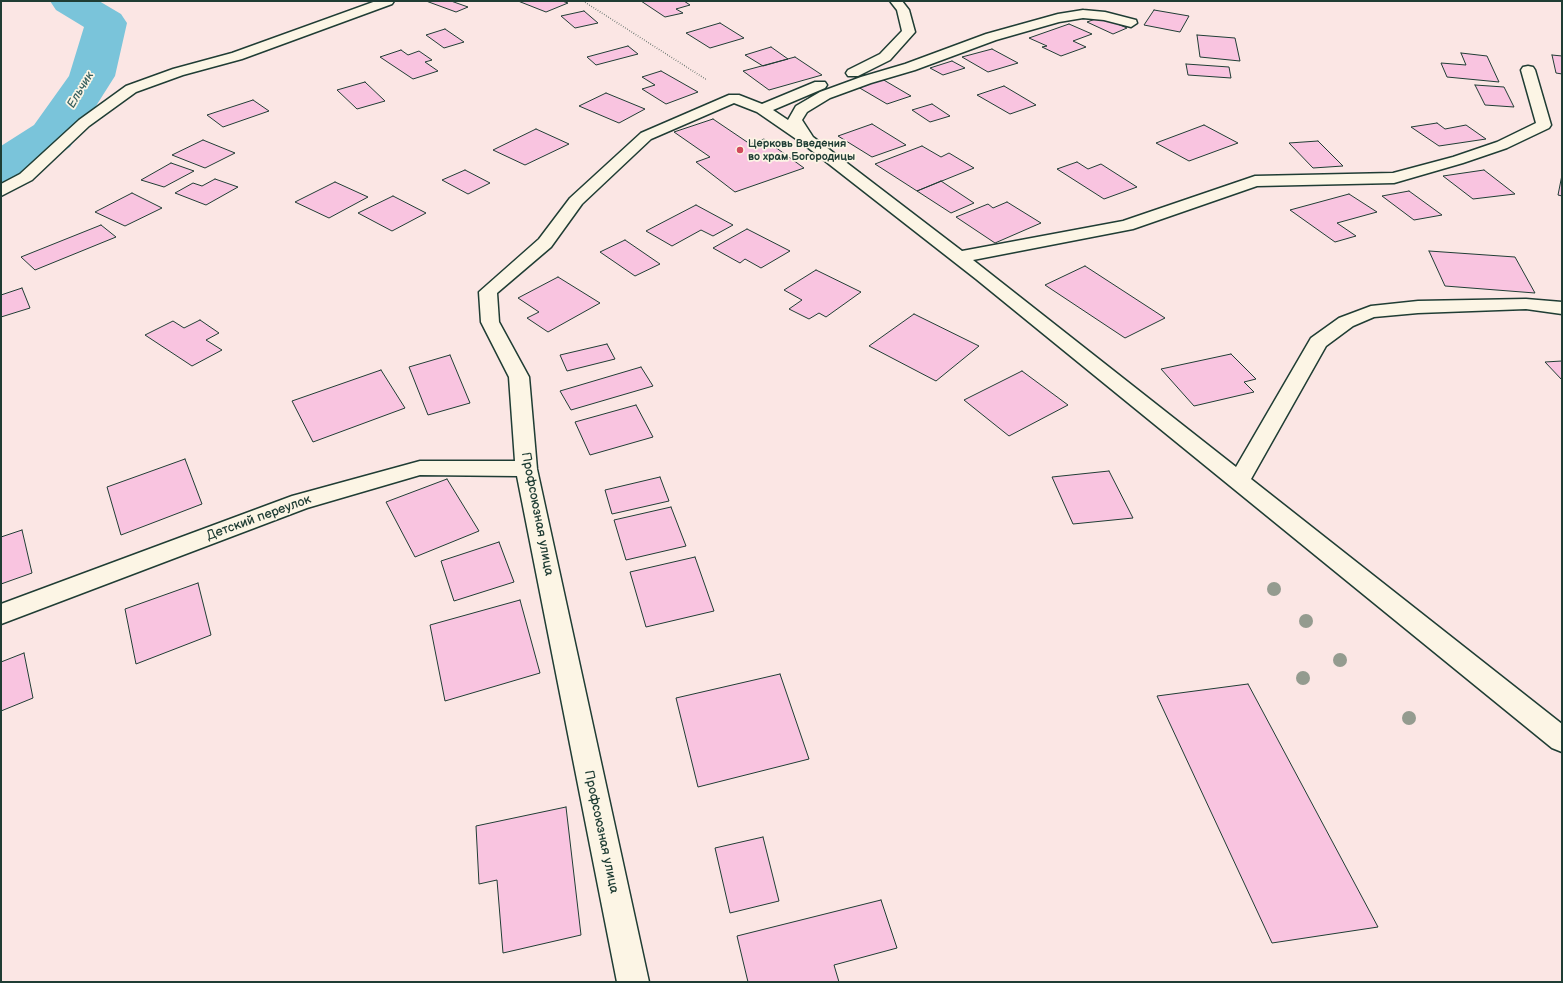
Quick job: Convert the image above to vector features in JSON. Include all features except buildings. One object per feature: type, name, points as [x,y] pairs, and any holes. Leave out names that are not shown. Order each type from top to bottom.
[{"type":"street","points":[[1,191],[26,177],[84,123],[131,88],[178,72],[237,56],[388,1]]},
{"type":"street","points":[[762,109],[856,72],[885,57],[909,32],[903,10],[896,1]]},
{"type":"street","points":[[807,140],[795,120],[801,109],[825,95],[866,80],[910,67],[991,37],[1058,18],[1084,14],[1105,16],[1131,23]]},
{"type":"street","points":[[958,257],[1127,225],[1256,181],[1394,178],[1458,160],[1502,145],[1544,125],[1528,70]]},
{"type":"street","points":[[734,98],[762,109],[807,140],[958,257],[1240,480],[1562,740]]},
{"type":"street","name":"Профсоюзная улица","points":[[633,982],[526,469],[519,377],[490,322],[488,292],[545,243],[576,201],[646,136],[734,98]]},
{"type":"street","points":[[1240,480],[1318,342],[1346,322],[1371,312],[1418,307],[1526,304],[1562,308]]},
{"type":"street","name":"Детский переулок","points":[[1,614],[300,502],[420,468],[526,469]]},
{"type":"path","points":[[582,1],[734,98]]},
{"type":"waterway","name":"Ельчик","points":[[1,168],[52,136],[92,76],[106,23],[70,1]]},
{"type":"place","name":"Церковь Введения во храм Богородицы","points":[[740,150]]}]
